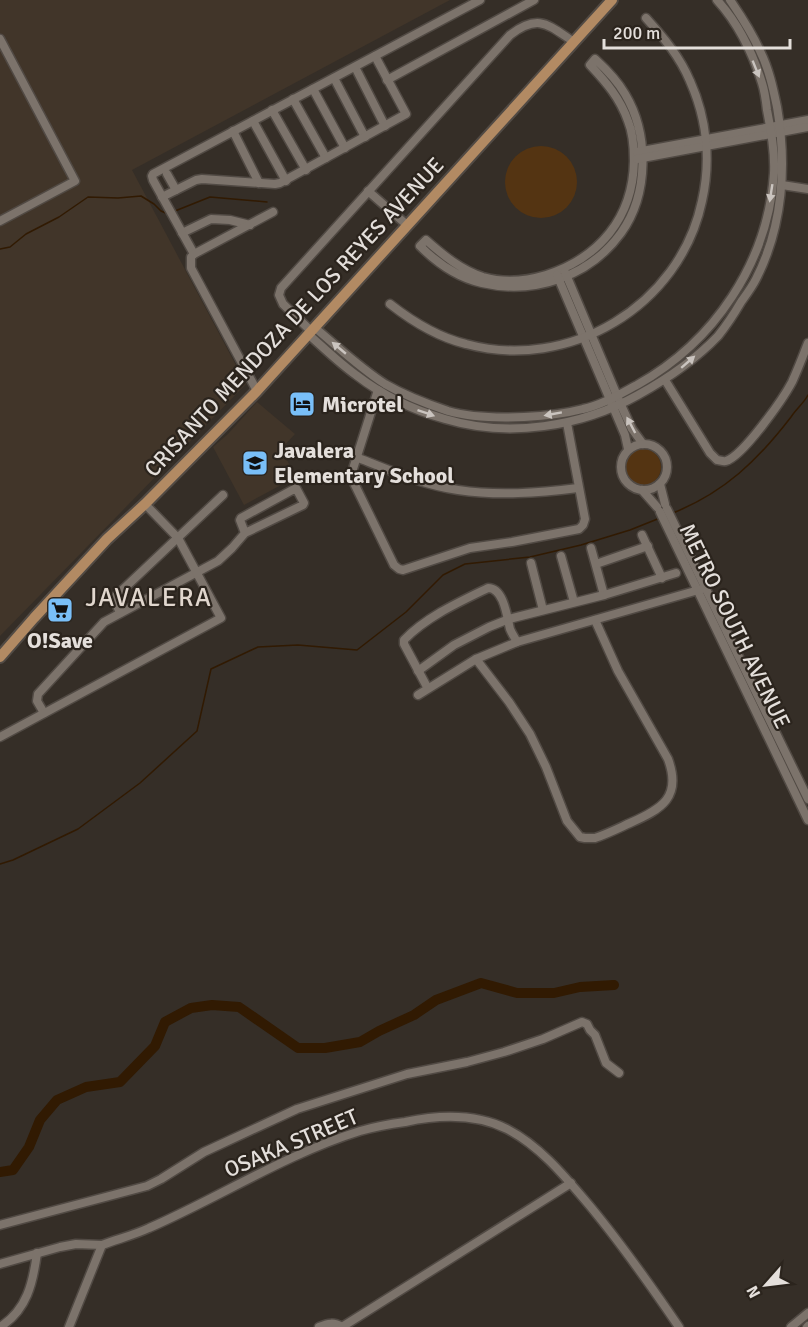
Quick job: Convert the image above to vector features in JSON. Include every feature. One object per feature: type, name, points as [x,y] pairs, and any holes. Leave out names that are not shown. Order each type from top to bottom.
[{"type":"main road","name":"CRISANTO MENDOZA DE LOS REYES AVENUE","points":[[0,657],[107,539],[257,391],[612,0]]},
{"type":"street","points":[[194,254],[152,178],[153,174],[480,0]]},
{"type":"street","points":[[387,80],[534,0]]},
{"type":"street","points":[[311,331],[385,384],[449,411],[479,416],[510,418],[543,416],[585,409],[613,397],[674,362],[722,313],[746,274],[760,242],[768,215],[774,171],[776,130],[763,85],[738,29],[717,0]]},
{"type":"street","points":[[574,42],[543,23],[533,23],[510,35],[279,291],[283,304],[356,376],[414,409],[446,420],[479,427],[511,428],[567,423],[617,407],[665,380],[718,335],[756,280],[768,249],[782,185],[772,83],[761,51],[730,0]]},
{"type":"street","points":[[390,304],[435,333],[466,344],[485,349],[515,351],[545,349],[588,337],[611,326],[646,300],[661,284],[690,239],[700,209],[707,168],[706,143],[700,109],[690,81],[665,39],[646,18]]},
{"type":"street","points":[[0,39],[75,181],[0,221]]},
{"type":"street","points":[[162,197],[202,179],[275,184],[286,181],[406,114],[375,56]]},
{"type":"street","points":[[561,274],[519,280],[485,277],[471,272],[444,256],[426,240],[420,246],[453,271],[481,283],[518,287],[543,284],[592,262],[604,253],[622,231],[636,201],[640,186],[638,156],[640,136],[636,119],[625,94],[609,72],[595,59],[590,65],[616,96],[629,122],[638,156]]},
{"type":"street","points":[[355,67],[385,126]]},
{"type":"street","points":[[334,78],[366,136]]},
{"type":"street","points":[[313,89],[345,148]]},
{"type":"street","points":[[293,99],[326,159]]},
{"type":"street","points":[[272,110],[306,170]]},
{"type":"street","points":[[638,156],[776,130],[808,120]]},
{"type":"street","points":[[253,121],[286,181]]},
{"type":"street","points":[[776,130],[808,128]]},
{"type":"street","points":[[233,131],[260,183]]},
{"type":"street","points":[[167,174],[176,190]]},
{"type":"street","points":[[782,185],[808,189]]},
{"type":"street","points":[[368,191],[407,225]]},
{"type":"street","points":[[257,391],[191,268],[191,257],[273,212]]},
{"type":"street","points":[[182,232],[211,219],[230,220],[250,225]]},
{"type":"street","name":"METRO SOUTH AVENUE","points":[[561,274],[617,407],[628,449],[621,461],[622,474],[630,485],[642,490],[663,509]]},
{"type":"street","points":[[665,380],[710,453],[717,460],[727,461],[735,456],[762,427],[779,403],[808,343]]},
{"type":"street","points":[[378,390],[356,458],[352,479],[394,565],[403,570],[470,548],[579,529],[585,519],[567,423]]},
{"type":"street","name":"METRO SOUTH AVENUE","points":[[617,407],[643,444],[657,448],[665,458],[666,473],[660,484],[663,509],[805,799],[808,820]]},
{"type":"street","points":[[628,449],[643,444]]},
{"type":"street","points":[[356,458],[427,483],[457,490],[498,494],[539,493],[578,488]]},
{"type":"street","points":[[642,490],[652,489],[660,484]]},
{"type":"street","points":[[44,713],[37,701],[38,694],[101,624],[218,561],[245,532],[303,505],[296,488],[241,518],[245,532]]},
{"type":"street","points":[[120,613],[114,598],[223,495]]},
{"type":"street","points":[[0,737],[221,620],[221,616],[178,538],[145,504]]},
{"type":"street","points":[[642,535],[662,578]]},
{"type":"street","points":[[596,564],[648,546]]},
{"type":"street","points":[[591,548],[604,595]]},
{"type":"street","points":[[561,556],[574,602]]},
{"type":"street","points":[[531,563],[543,610]]},
{"type":"street","points":[[418,671],[454,645],[509,619],[604,595],[676,573]]},
{"type":"street","points":[[426,685],[404,640],[429,620],[456,604],[492,588],[500,596],[511,631],[518,642]]},
{"type":"street","points":[[418,695],[476,658],[518,642],[701,589]]},
{"type":"street","points":[[476,658],[530,734],[546,767],[567,821],[580,837],[595,838],[660,808],[670,795],[673,784],[668,759],[618,671],[595,620]]},
{"type":"street","points":[[0,1225],[147,1186],[204,1152],[297,1109],[407,1074],[504,1053],[582,1022],[587,1024],[595,1035],[606,1063],[619,1073]]},
{"type":"street","name":"OSAKA STREET","points":[[102,1245],[148,1228],[272,1167],[362,1130],[420,1119],[460,1116],[506,1129],[525,1140],[546,1157],[571,1183],[623,1247],[678,1327]]},
{"type":"street","points":[[319,1327],[328,1323],[336,1323],[342,1327],[571,1183]]},
{"type":"street","points":[[0,1264],[76,1244],[102,1245],[69,1327]]},
{"type":"street","points":[[0,1327],[10,1320],[23,1303],[34,1276],[37,1253]]},
{"type":"street","points":[[791,1327],[808,1313]]},
{"type":"shaded area","points":[[0,0],[450,0],[132,170],[246,384],[0,636]]},
{"type":"shaded area","points":[[541,146],[561,152],[571,162],[577,182],[571,202],[561,212],[541,218],[521,212],[511,202],[505,182],[511,162],[521,152]]},
{"type":"shaded area","name":"Javalera Elementary School","points":[[257,402],[295,434],[281,449],[296,477],[244,505],[213,447]]},
{"type":"shaded area","points":[[643,449],[656,454],[661,467],[656,480],[643,485],[630,480],[625,467],[630,454]]},
{"type":"waterway","points":[[0,249],[10,247],[26,234],[59,217],[88,197],[141,196],[168,214]]},
{"type":"waterway","points":[[175,211],[210,197],[267,202]]},
{"type":"waterway","points":[[673,513],[709,495],[753,461],[779,433],[808,395]]},
{"type":"waterway","points":[[0,864],[78,829],[140,783],[197,731],[211,669],[258,647],[298,645],[357,650],[406,612],[443,575],[465,564],[530,557],[581,545],[660,518]]},
{"type":"waterway","points":[[0,1172],[13,1170],[29,1147],[40,1120],[57,1100],[86,1087],[120,1082],[155,1046],[165,1022],[191,1008],[212,1005],[239,1007],[298,1048],[325,1048],[360,1042],[414,1015],[436,1000],[481,983],[517,993],[554,993],[580,987],[614,985]]},
{"type":"place","name":"Microtel","points":[[302,404]]},
{"type":"place","name":"Javalera Elementary School","points":[[255,463]]},
{"type":"place","name":"O!Save","points":[[60,610]]},
{"type":"district","name":"JAVALERA","points":[[149,598]]}]
